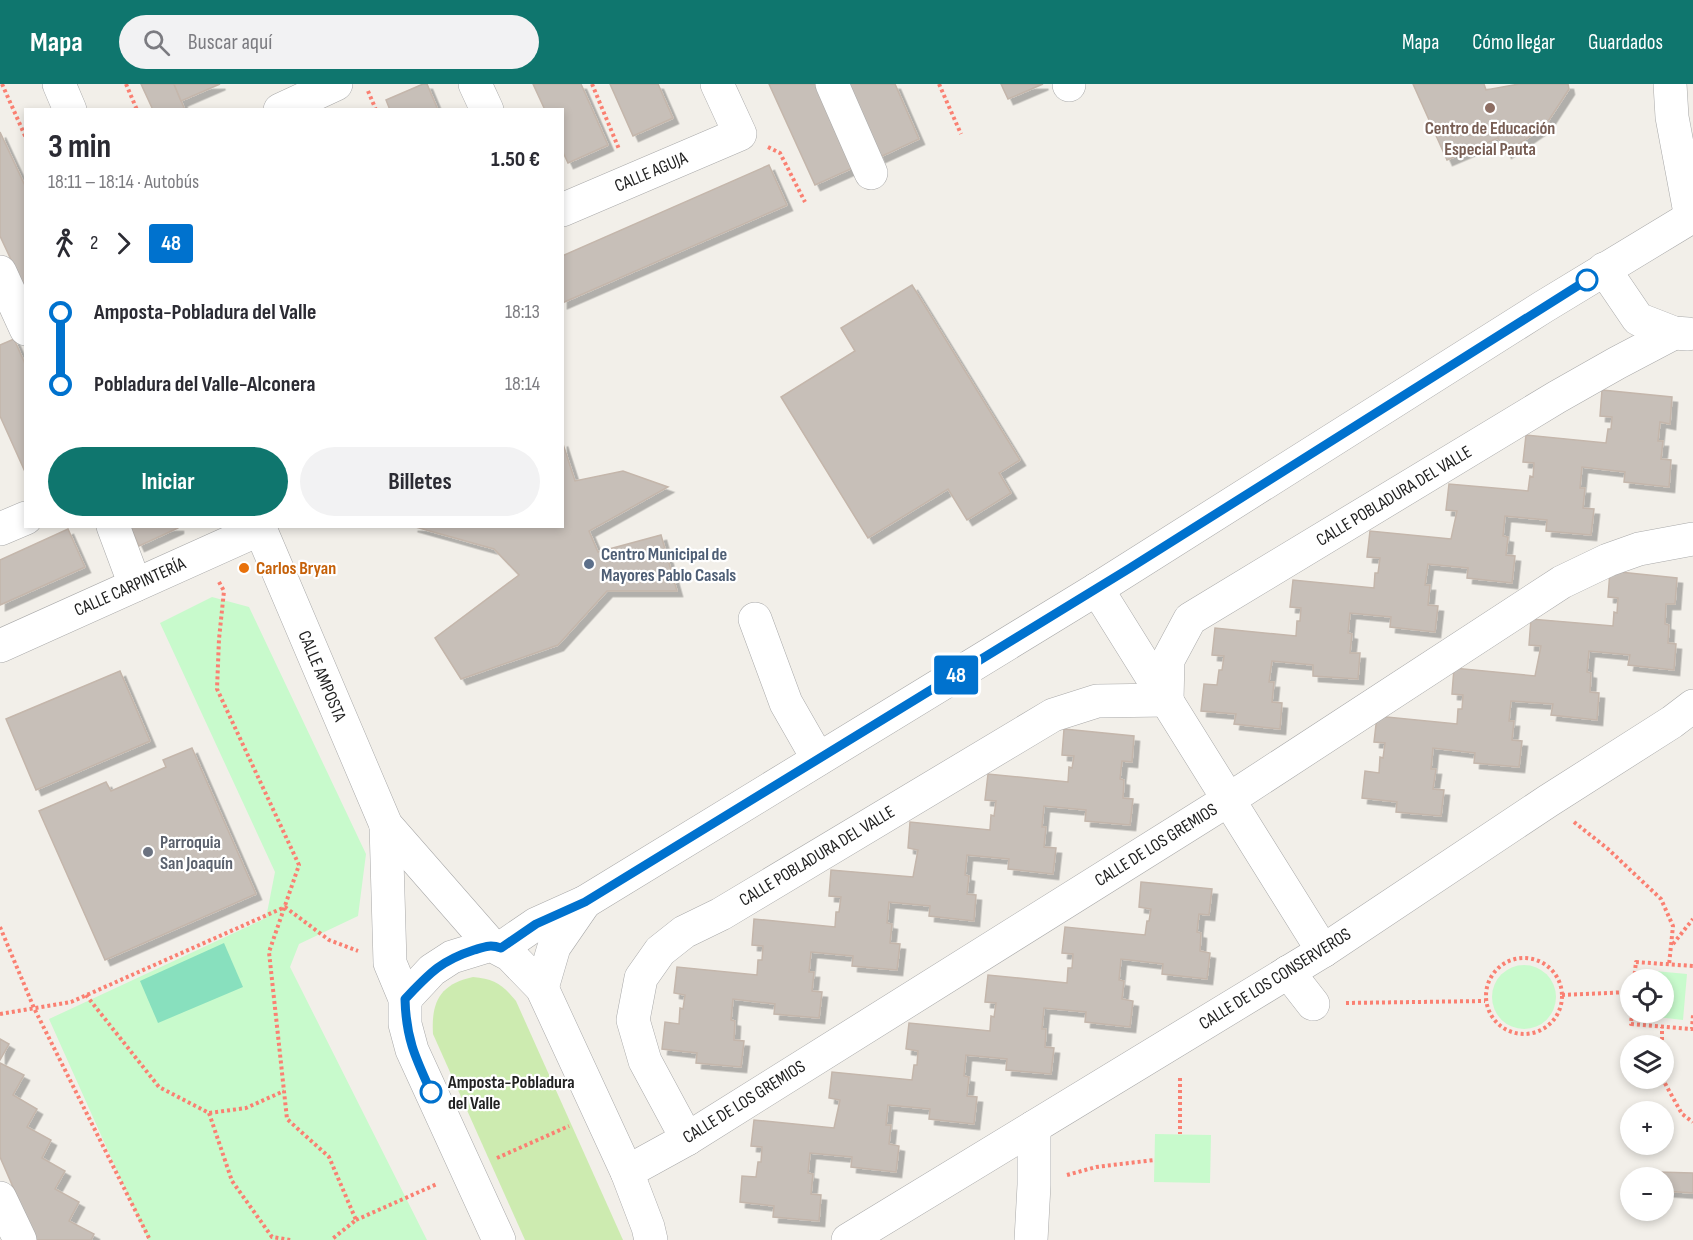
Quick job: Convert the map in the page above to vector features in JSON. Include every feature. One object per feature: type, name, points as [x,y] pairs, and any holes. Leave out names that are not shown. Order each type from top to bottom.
[{"type":"street","points":[[58,84],[69,108]]},
{"type":"street","points":[[280,103],[336,84]]},
{"type":"street","points":[[475,84],[486,108]]},
{"type":"street","points":[[717,84],[740,134]]},
{"type":"street","points":[[832,84],[871,173]]},
{"type":"street","points":[[499,1240],[412,1050],[405,1024],[405,999],[432,970],[452,957],[496,947],[536,924],[585,902],[1097,589],[1604,269],[1692,217],[1672,117],[1670,84]]},
{"type":"street","name":"CALLE AGUJA","points":[[564,209],[740,134]]},
{"type":"street","name":"CALLE POBLADURA DEL VALLE","points":[[1604,269],[1638,319],[1684,334]]},
{"type":"street","points":[[0,272],[16,310]]},
{"type":"street","name":"CALLE POBLADURA DEL VALLE","points":[[687,1139],[645,1060],[633,1020],[641,978],[660,951],[684,932],[721,914],[1053,715],[1097,701],[1167,700],[1168,660],[1190,620],[1557,397],[1617,363],[1684,334]]},
{"type":"street","points":[[114,528],[135,585]]},
{"type":"street","name":"CALLE CARPINTERÍA","points":[[0,646],[260,528]]},
{"type":"street","name":"CALLE AMPOSTA","points":[[260,528],[386,825],[496,947],[510,955],[542,987]]},
{"type":"street","name":"CALLE DE LOS GREMIOS","points":[[627,1172],[687,1139],[1228,800],[1562,582],[1608,560],[1640,549],[1693,539]]},
{"type":"street","points":[[1097,589],[1323,951]]},
{"type":"street","points":[[755,619],[786,703],[818,759]]},
{"type":"street","name":"CALLE DE LOS CONSERVEROS","points":[[848,1240],[1323,951],[1548,801],[1672,722],[1693,705]]},
{"type":"street","name":"CALLE AMPOSTA","points":[[386,825],[390,963],[405,999]]},
{"type":"street","points":[[585,902],[554,947],[542,987],[627,1172],[651,1240]]},
{"type":"street","points":[[1288,972],[1313,1004]]},
{"type":"street","points":[[1031,1240],[1034,1127]]},
{"type":"street","points":[[0,1198],[20,1240]]},
{"type":"path","points":[[2,84],[24,134]]},
{"type":"path","points":[[126,84],[136,108]]},
{"type":"path","points":[[365,84],[375,108]]},
{"type":"path","points":[[592,84],[631,181]]},
{"type":"path","points":[[939,84],[960,134]]},
{"type":"path","points":[[740,134],[780,153],[805,202]]},
{"type":"path","points":[[204,554],[224,591],[217,689],[299,865],[269,952],[287,1119],[329,1157],[356,1220]]},
{"type":"path","points":[[1548,801],[1608,849],[1661,899],[1673,926],[1669,965]]},
{"type":"path","points":[[285,907],[329,940],[390,963]]},
{"type":"path","points":[[0,1014],[71,1002],[285,907]]},
{"type":"path","points":[[1671,946],[1693,919]]},
{"type":"path","points":[[0,927],[34,1008],[150,1240]]},
{"type":"path","points":[[1515,958],[1538,960],[1556,974],[1561,984],[1561,1007],[1556,1018],[1538,1032],[1526,1035],[1515,1034],[1495,1022],[1485,1001],[1486,989],[1496,969],[1515,958]]},
{"type":"path","points":[[1635,969],[1635,962],[1693,966]]},
{"type":"path","points":[[1562,995],[1620,992]]},
{"type":"path","points":[[86,995],[159,1087],[209,1113],[246,1108],[284,1091]]},
{"type":"path","points":[[1313,1004],[1485,1001]]},
{"type":"path","points":[[1631,1023],[1692,1029],[1693,1016]]},
{"type":"path","points":[[1662,1027],[1662,1035]]},
{"type":"path","points":[[1179,1038],[1180,1134]]},
{"type":"path","points":[[1668,1089],[1682,1114],[1693,1122]]},
{"type":"path","points":[[209,1113],[232,1181],[272,1237],[291,1240]]},
{"type":"path","points":[[331,1240],[356,1220],[600,1113]]},
{"type":"path","points":[[1034,1185],[1096,1167],[1154,1160]]},
{"type":"green space","points":[[212,597],[249,607],[366,854],[358,916],[299,944],[290,967],[427,1240],[148,1240],[49,1019],[266,918],[275,872],[160,623]]},
{"type":"green space","points":[[224,943],[243,987],[158,1023],[140,981]]},
{"type":"green space","points":[[1518,965],[1530,965],[1547,974],[1554,985],[1556,997],[1554,1009],[1547,1020],[1530,1029],[1518,1029],[1506,1024],[1497,1015],[1492,1003],[1492,991],[1497,979],[1506,970]]},
{"type":"green space","points":[[1674,973],[1687,974],[1683,1020],[1674,1019]]},
{"type":"green space","points":[[473,977],[497,983],[516,1001],[623,1240],[525,1240],[433,1034],[434,1013],[440,996],[453,984]]},
{"type":"green space","points":[[1155,1134],[1211,1135],[1210,1183],[1154,1182]]},
{"type":"building","points":[[141,84],[174,84],[184,108],[152,108]]},
{"type":"building","points":[[174,84],[220,84],[181,101]]},
{"type":"building","points":[[427,84],[437,108],[389,108],[386,100]]},
{"type":"building","points":[[533,84],[581,84],[608,145],[568,163],[564,154],[564,108],[544,108]]},
{"type":"building","points":[[610,84],[658,84],[673,118],[633,136]]},
{"type":"building","points":[[769,84],[817,84],[855,167],[815,185]]},
{"type":"building","points":[[848,84],[895,84],[919,139],[880,157]]},
{"type":"building","points":[[1001,84],[1043,84],[1008,99]]},
{"type":"building","name":"Centro de Educación Especial Pauta","points":[[1413,84],[1484,84],[1486,90],[1519,84],[1568,84],[1569,89],[1545,126],[1506,153],[1498,138],[1447,160]]},
{"type":"building","points":[[0,132],[24,184],[24,288],[0,236]]},
{"type":"building","points":[[769,165],[787,205],[564,302],[564,255]]},
{"type":"building","points":[[912,285],[1020,460],[999,473],[1011,493],[967,520],[948,489],[868,538],[781,397],[855,351],[841,328]]},
{"type":"building","points":[[14,339],[24,362],[24,470],[0,416],[0,345]]},
{"type":"building","points":[[1602,390],[1672,397],[1670,424],[1660,422],[1658,441],[1663,441],[1661,459],[1671,460],[1669,487],[1624,482],[1625,472],[1582,467],[1580,488],[1585,488],[1583,508],[1594,509],[1591,535],[1546,531],[1547,520],[1505,516],[1503,536],[1508,537],[1506,555],[1515,556],[1512,583],[1467,578],[1468,568],[1428,564],[1425,585],[1430,585],[1428,605],[1438,606],[1435,632],[1390,627],[1391,617],[1350,613],[1348,633],[1352,634],[1350,653],[1360,653],[1358,679],[1313,676],[1313,665],[1272,661],[1269,682],[1274,682],[1272,702],[1282,703],[1280,729],[1234,724],[1236,714],[1201,711],[1204,684],[1217,685],[1219,670],[1222,670],[1224,656],[1212,655],[1215,628],[1296,636],[1301,608],[1290,607],[1293,580],[1374,588],[1375,573],[1378,573],[1380,558],[1367,557],[1370,531],[1451,539],[1457,511],[1446,510],[1449,484],[1528,491],[1530,476],[1533,477],[1534,463],[1523,462],[1526,435],[1606,443],[1612,417],[1600,416]]},
{"type":"building","name":"Centro Municipal de Mayores Pablo Casals","points":[[564,447],[575,481],[623,471],[668,487],[589,531],[598,552],[661,535],[677,591],[607,591],[558,645],[461,679],[435,638],[519,575],[494,549],[419,528],[564,528]]},
{"type":"building","points":[[131,528],[178,528],[139,546]]},
{"type":"building","points":[[68,529],[85,567],[0,605],[0,560]]},
{"type":"building","points":[[1610,571],[1677,578],[1675,604],[1666,604],[1665,624],[1669,625],[1668,643],[1676,644],[1674,670],[1628,665],[1630,655],[1589,651],[1587,672],[1591,673],[1590,692],[1599,693],[1597,720],[1551,715],[1553,704],[1511,701],[1509,721],[1514,721],[1512,740],[1522,741],[1519,767],[1474,763],[1475,753],[1433,748],[1431,769],[1436,769],[1433,789],[1444,790],[1441,816],[1396,812],[1397,802],[1362,798],[1365,771],[1379,773],[1380,757],[1383,758],[1385,743],[1374,742],[1377,716],[1457,724],[1458,709],[1462,709],[1463,695],[1452,694],[1454,668],[1535,676],[1541,646],[1529,645],[1531,619],[1613,626],[1618,598],[1608,597]]},
{"type":"building","points":[[120,671],[150,741],[36,790],[6,719]]},
{"type":"building","points":[[1064,729],[1134,736],[1132,762],[1122,761],[1120,779],[1124,780],[1123,798],[1133,799],[1130,825],[1085,821],[1086,810],[1044,806],[1042,827],[1046,827],[1044,847],[1056,848],[1053,874],[1008,869],[1009,859],[967,855],[965,875],[969,876],[967,894],[976,895],[974,921],[929,916],[930,906],[889,902],[887,923],[892,924],[890,943],[900,944],[897,970],[852,966],[853,956],[811,952],[809,972],[814,972],[812,991],[822,992],[819,1018],[774,1014],[775,1004],[733,999],[731,1020],[735,1021],[734,1040],[744,1041],[741,1067],[696,1063],[697,1053],[662,1049],[665,1022],[679,1024],[680,1008],[683,1009],[685,995],[674,993],[677,967],[757,975],[758,960],[762,960],[763,946],[752,945],[754,919],[835,927],[836,912],[839,912],[841,897],[829,896],[831,870],[913,877],[918,850],[908,848],[910,822],[990,830],[991,815],[994,816],[996,801],[985,800],[988,774],[1068,782],[1069,767],[1072,768],[1074,756],[1062,755]]},
{"type":"building","name":"Parroquia San Joaquín","points":[[192,748],[256,894],[105,960],[39,811],[106,782],[111,791],[166,767],[163,760]]},
{"type":"building","points":[[1141,882],[1212,889],[1209,915],[1199,914],[1197,932],[1201,933],[1200,951],[1210,953],[1207,979],[1162,974],[1163,964],[1121,959],[1119,980],[1124,981],[1122,999],[1133,1001],[1130,1027],[1085,1022],[1086,1012],[1044,1008],[1042,1029],[1046,1029],[1045,1047],[1054,1048],[1051,1074],[1006,1070],[1007,1059],[966,1055],[964,1076],[969,1077],[967,1096],[977,1097],[974,1124],[929,1119],[930,1109],[888,1105],[886,1125],[891,1125],[889,1144],[899,1146],[896,1172],[851,1167],[852,1157],[810,1153],[808,1173],[813,1174],[811,1194],[821,1195],[819,1221],[773,1217],[774,1206],[740,1202],[742,1176],[756,1177],[758,1162],[761,1162],[762,1147],[751,1146],[754,1120],[834,1128],[840,1100],[829,1098],[832,1072],[912,1080],[914,1065],[917,1065],[918,1051],[906,1049],[909,1023],[990,1031],[991,1016],[994,1017],[996,1003],[985,1002],[988,975],[1067,983],[1068,968],[1072,968],[1073,954],[1062,953],[1065,927],[1145,935],[1151,909],[1139,907]]},
{"type":"building","points":[[0,1039],[9,1044],[0,1060]]},
{"type":"building","points":[[0,1063],[24,1075],[13,1095],[37,1109],[27,1127],[51,1140],[42,1158],[65,1171],[55,1189],[79,1202],[69,1221],[94,1234],[91,1240],[36,1240],[0,1157]]},
{"type":"building","points":[[1674,1172],[1693,1173],[1693,1193],[1674,1192]]},
{"type":"bus line","name":"48","points":[[431,1092],[412,1050],[405,1024],[405,999],[432,970],[452,957],[491,945],[501,948],[536,924],[585,902],[1130,568],[1587,280]]},
{"type":"place","name":"Centro de Educación Especial Pauta","points":[[1490,108]]},
{"type":"place","name":"Centro Municipal de Mayores Pablo Casals","points":[[589,564]]},
{"type":"place","name":"Carlos Bryan","points":[[244,568]]},
{"type":"place","name":"Parroquia San Joaquín","points":[[148,852]]},
{"type":"place","name":"Amposta-Pobladura del Valle","points":[[431,1092]]}]
